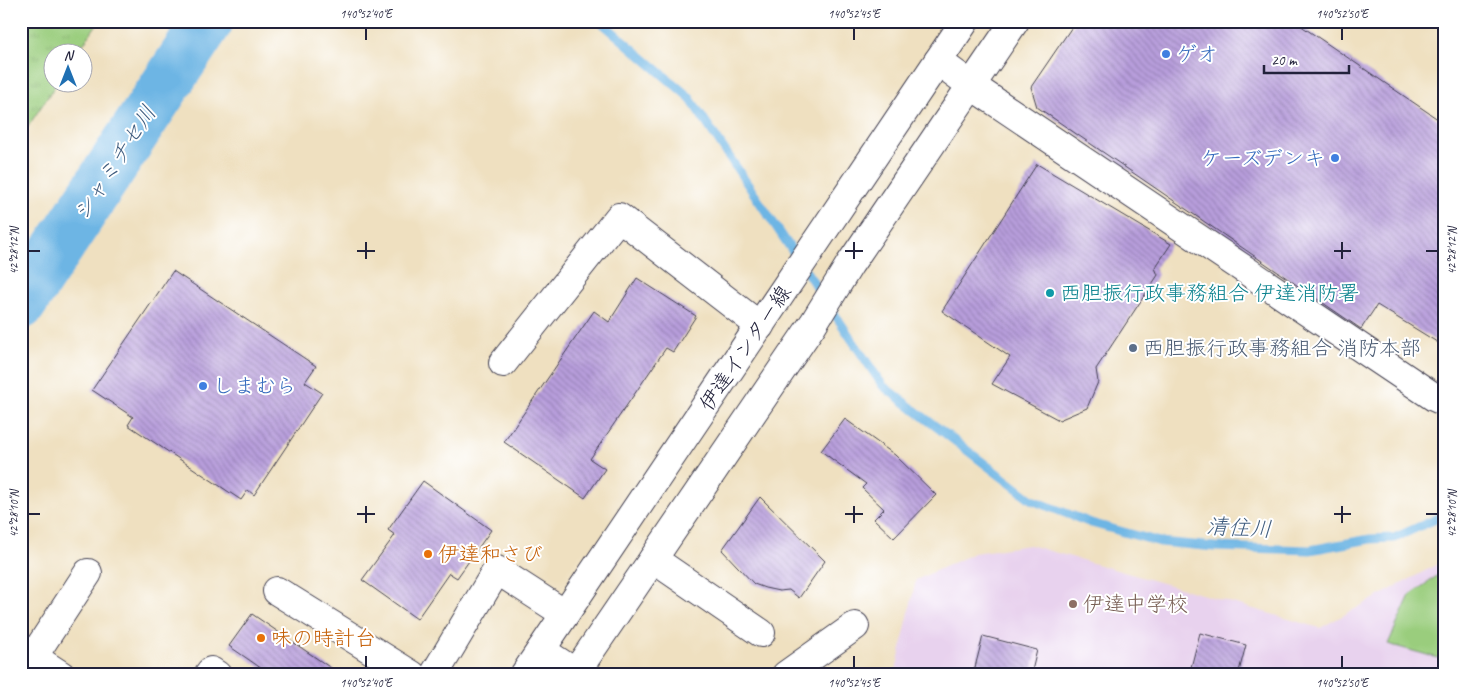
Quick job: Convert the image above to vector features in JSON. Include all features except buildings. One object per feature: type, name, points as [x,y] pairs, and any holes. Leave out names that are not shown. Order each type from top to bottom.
[{"type":"main road","name":"伊達インター線","points":[[524,675],[965,21]]},
{"type":"main road","name":"伊達インター線","points":[[576,674],[1015,21]]},
{"type":"main road","points":[[938,61],[972,86],[1426,392],[1445,402]]},
{"type":"main road","points":[[503,363],[619,217],[760,326]]},
{"type":"main road","points":[[653,559],[762,633]]},
{"type":"main road","points":[[434,675],[498,570],[565,614]]},
{"type":"main road","points":[[61,675],[27,653],[88,573]]},
{"type":"main road","points":[[277,591],[412,675]]},
{"type":"main road","points":[[786,675],[855,626]]},
{"type":"main road","points":[[541,650],[576,674]]},
{"type":"main road","points":[[208,675],[211,671],[217,675]]},
{"type":"shaded area","name":"伊達中学校","points":[[1029,545],[1320,628],[1445,560],[1445,675],[895,675],[916,580],[974,553]]},
{"type":"green space","points":[[21,21],[99,21],[85,42],[42,42],[42,92],[51,92],[21,137]]},
{"type":"green space","points":[[1441,573],[1445,574],[1445,660],[1388,644],[1410,595]]},
{"type":"waterway","name":"シャミチセ川","points":[[21,304],[208,21]]},
{"type":"waterway","name":"清住川","points":[[600,21],[689,97],[883,386],[1032,500],[1091,523],[1160,542],[1215,547],[1310,550],[1370,539],[1394,538],[1445,515]]},
{"type":"place","name":"ゲオ","points":[[1166,54]]},
{"type":"place","name":"ケーズデンキ","points":[[1335,158]]},
{"type":"place","name":"西胆振行政事務組合 伊達消防署","points":[[1050,293]]},
{"type":"place","name":"西胆振行政事務組合 消防本部","points":[[1133,348]]},
{"type":"place","name":"しまむら","points":[[203,386]]},
{"type":"place","name":"伊達和さび","points":[[428,554]]},
{"type":"place","name":"伊達中学校","points":[[1073,604]]},
{"type":"place","name":"味の時計台","points":[[261,638]]}]
